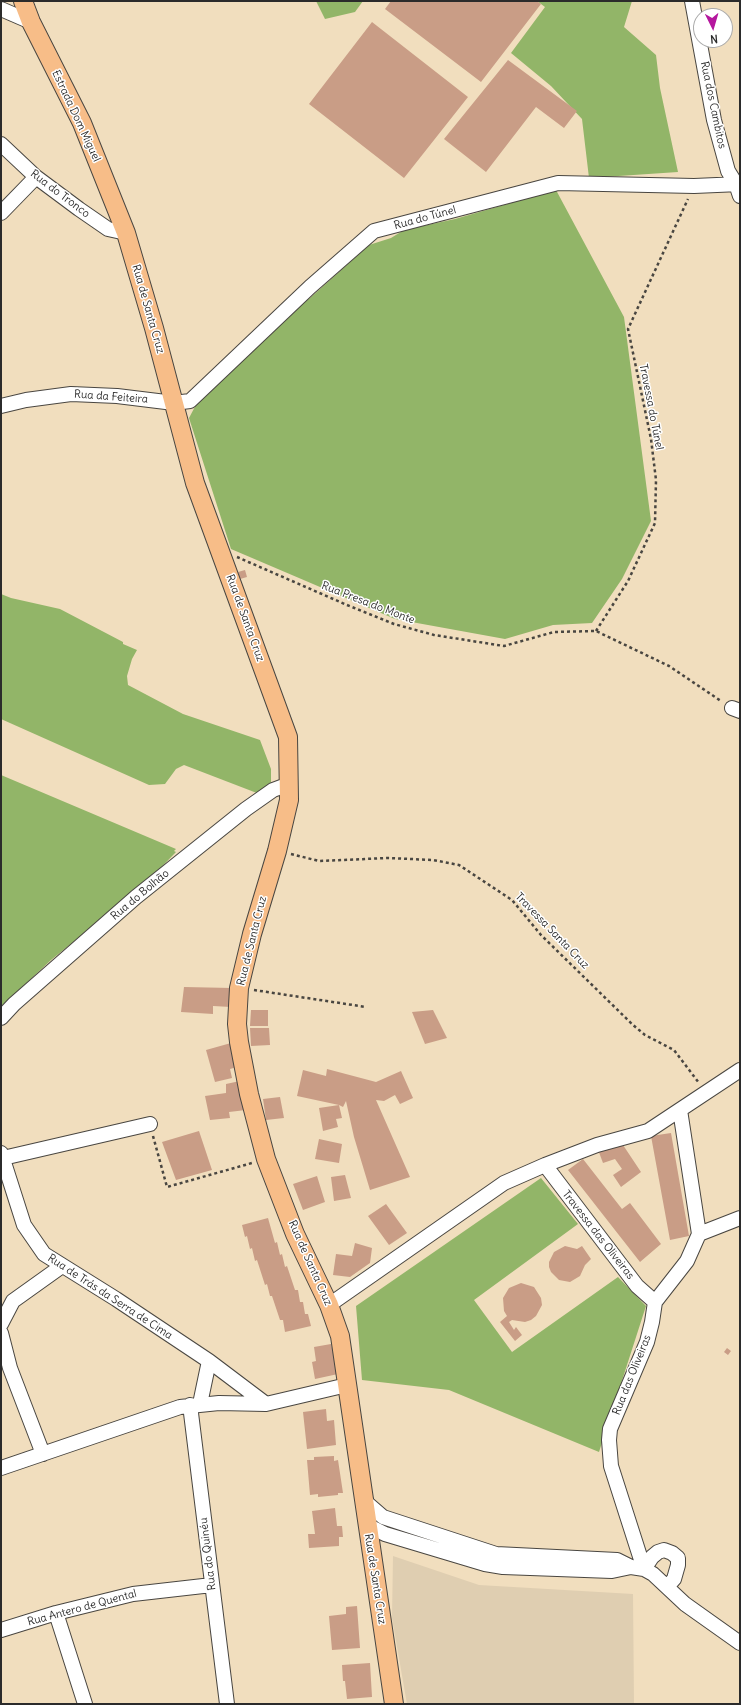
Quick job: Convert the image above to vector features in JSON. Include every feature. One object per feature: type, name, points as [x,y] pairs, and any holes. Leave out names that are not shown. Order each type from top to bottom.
[{"type":"main road","name":"Estrada Dom Miguel","points":[[23,1],[31,22],[82,123],[126,233]]},
{"type":"main road","name":"Rua de Santa Cruz","points":[[126,233],[195,483],[288,737],[289,800],[277,851],[252,934],[239,988],[237,1024],[238,1042],[249,1094],[266,1159],[295,1234],[329,1306],[340,1336],[394,1704]]},
{"type":"street","name":"Rua dos Cambitos","points":[[692,1],[714,120],[728,170],[739,188]]},
{"type":"street","points":[[1,9],[31,22]]},
{"type":"street","name":"Rua do Tronco","points":[[1,144],[36,177],[108,229],[126,233]]},
{"type":"street","points":[[1,213],[36,177]]},
{"type":"street","name":"Rua do Túnel","points":[[174,403],[190,401],[310,287],[374,231],[558,183],[739,188]]},
{"type":"street","name":"Rua da Feiteira","points":[[1,406],[26,400],[71,394],[117,396],[174,403]]},
{"type":"street","name":"Rua do Bolhão","points":[[1,1018],[14,1004],[136,897],[246,809],[273,790],[289,786]]},
{"type":"street","points":[[329,1306],[504,1183],[597,1145],[648,1132],[740,1070]]},
{"type":"street","points":[[680,1110],[699,1234],[740,1218]]},
{"type":"street","points":[[2,1155],[150,1124]]},
{"type":"street","name":"Rua de Trás da Serra de Cima","points":[[2,1155],[24,1225],[44,1254],[116,1299],[209,1362],[266,1404]]},
{"type":"street","name":"Travessa das Oliveiras","points":[[545,1165],[637,1286],[655,1302]]},
{"type":"street","name":"Rua das Oliveiras","points":[[638,1568],[611,1466],[609,1440],[614,1417],[647,1342],[655,1302],[687,1261],[699,1234]]},
{"type":"street","points":[[1,1324],[13,1301],[62,1266]]},
{"type":"street","points":[[1,1333],[10,1368],[43,1454]]},
{"type":"street","points":[[195,1405],[206,1380],[209,1362]]},
{"type":"street","points":[[1,1468],[180,1407],[219,1403],[266,1404],[347,1385]]},
{"type":"street","name":"Rua do Quinéu","points":[[195,1405],[212,1585],[227,1704]]},
{"type":"street","points":[[363,1497],[368,1504],[383,1517],[496,1554],[608,1559],[617,1560],[638,1568],[653,1574],[685,1604],[740,1643]]},
{"type":"street","points":[[369,1528],[385,1521],[396,1522]]},
{"type":"street","points":[[369,1528],[462,1558],[503,1567],[612,1571],[638,1568],[652,1556],[664,1550],[672,1553],[678,1558],[678,1566],[674,1579],[667,1587]]},
{"type":"street","points":[[373,1567],[375,1556],[381,1546],[390,1540],[401,1539]]},
{"type":"street","name":"Rua Antero de Quental","points":[[1,1630],[56,1613],[133,1594],[212,1585]]},
{"type":"street","points":[[56,1613],[85,1704]]},
{"type":"path","name":"Travessa do Túnel","points":[[596,631],[628,581],[655,523],[656,480],[650,439],[628,329],[694,186]]},
{"type":"path","name":"Rua Presa do Monte","points":[[222,555],[241,558],[394,624],[434,635],[504,646],[554,632],[596,631],[669,666],[736,710]]},
{"type":"path","name":"Travessa Santa Cruz","points":[[277,851],[319,861],[403,859],[433,860],[459,865],[512,900],[541,935],[634,1025],[645,1034],[674,1050],[706,1092]]},
{"type":"path","points":[[239,988],[366,1007]]},
{"type":"path","points":[[150,1124],[167,1187],[266,1159]]},
{"type":"shaded area","points":[[393,1556],[479,1585],[633,1594],[634,1704],[407,1704],[392,1618]]},
{"type":"green space","points":[[316,1],[363,1],[355,12],[325,19]]},
{"type":"green space","points":[[537,1],[632,1],[624,27],[656,55],[660,88],[678,172],[589,178],[582,119],[551,86],[511,53],[545,7]]},
{"type":"green space","points":[[556,190],[624,317],[651,521],[622,579],[592,623],[553,625],[505,639],[395,619],[231,549],[189,418],[198,401],[301,304],[310,298],[369,245],[391,238],[404,230],[455,219]]},
{"type":"green space","points":[[1,594],[11,598],[60,609],[123,642],[123,644],[137,650],[132,659],[127,676],[128,685],[183,714],[260,740],[271,769],[271,782],[262,795],[184,765],[176,769],[165,784],[149,785],[1,719]]},
{"type":"green space","points":[[1,775],[176,849],[174,851],[176,852],[146,883],[51,960],[1,1007]]},
{"type":"green space","points":[[541,1178],[578,1224],[474,1300],[512,1352],[618,1277],[646,1306],[599,1452],[449,1390],[362,1380],[356,1306]]},
{"type":"building","points":[[391,1],[537,1],[541,4],[481,82],[385,9]]},
{"type":"building","points":[[372,22],[468,97],[404,178],[309,104]]},
{"type":"building","points":[[508,60],[577,111],[564,128],[536,107],[486,172],[444,139]]},
{"type":"building","points":[[245,570],[247,577],[240,579],[238,572]]},
{"type":"building","points":[[184,987],[232,988],[231,1007],[213,1006],[213,1014],[181,1012]]},
{"type":"building","points":[[251,1010],[268,1010],[268,1026],[250,1026]]},
{"type":"building","points":[[433,1010],[447,1038],[425,1044],[412,1012]]},
{"type":"building","points":[[250,1028],[269,1028],[270,1045],[251,1046]]},
{"type":"building","points":[[231,1043],[237,1067],[230,1069],[232,1078],[215,1082],[206,1050]]},
{"type":"building","points":[[327,1069],[376,1082],[401,1071],[413,1098],[400,1104],[395,1095],[384,1101],[376,1100],[410,1177],[370,1190],[354,1137],[346,1101],[343,1107],[297,1096],[303,1070],[326,1076]]},
{"type":"building","points":[[240,1081],[246,1110],[229,1112],[230,1118],[210,1120],[205,1096],[226,1093],[226,1084]]},
{"type":"building","points":[[280,1097],[284,1118],[266,1120],[263,1099]]},
{"type":"building","points":[[339,1105],[342,1118],[336,1119],[338,1127],[323,1131],[319,1108]]},
{"type":"building","points":[[199,1131],[212,1170],[176,1180],[162,1142]]},
{"type":"building","points":[[671,1133],[689,1236],[670,1240],[651,1136]]},
{"type":"building","points":[[319,1139],[342,1144],[339,1163],[315,1159]]},
{"type":"building","points":[[621,1142],[641,1172],[621,1187],[613,1175],[622,1169],[615,1159],[603,1163],[597,1147]]},
{"type":"building","points":[[583,1159],[622,1209],[630,1203],[661,1244],[640,1262],[568,1170]]},
{"type":"building","points":[[345,1175],[351,1198],[334,1201],[331,1177]]},
{"type":"building","points":[[317,1176],[325,1202],[303,1210],[293,1184]]},
{"type":"building","points":[[386,1204],[407,1233],[389,1245],[368,1216]]},
{"type":"building","points":[[268,1218],[275,1243],[277,1242],[280,1255],[282,1254],[285,1267],[287,1266],[295,1290],[298,1290],[300,1302],[303,1302],[305,1314],[308,1314],[311,1326],[285,1332],[283,1320],[280,1320],[272,1296],[270,1296],[267,1284],[265,1285],[257,1260],[255,1261],[252,1248],[250,1249],[247,1236],[245,1237],[242,1225]]},
{"type":"building","points":[[355,1243],[372,1248],[370,1263],[350,1277],[333,1275],[336,1254],[352,1256]]},
{"type":"building","points":[[565,1246],[577,1249],[582,1246],[591,1259],[585,1265],[580,1276],[570,1282],[559,1280],[551,1272],[549,1267],[549,1262],[554,1252]]},
{"type":"building","points":[[521,1283],[534,1287],[541,1298],[542,1305],[536,1316],[531,1320],[525,1322],[512,1320],[509,1322],[514,1330],[516,1327],[522,1335],[515,1341],[500,1322],[507,1316],[504,1311],[503,1298],[509,1288]]},
{"type":"building","points":[[331,1344],[338,1374],[315,1379],[312,1362],[316,1361],[314,1347]]},
{"type":"building","points":[[727,1348],[731,1351],[728,1355],[724,1352]]},
{"type":"building","points":[[326,1409],[327,1421],[334,1420],[336,1445],[307,1449],[303,1412]]},
{"type":"building","points":[[334,1456],[334,1461],[338,1460],[343,1493],[318,1497],[318,1494],[310,1495],[307,1460],[314,1460],[314,1457]]},
{"type":"building","points":[[335,1508],[337,1526],[342,1526],[343,1537],[339,1537],[339,1546],[309,1548],[308,1534],[315,1534],[312,1511]]},
{"type":"building","points":[[357,1606],[360,1648],[332,1650],[329,1616],[346,1614],[346,1607]]},
{"type":"building","points":[[370,1663],[372,1697],[347,1699],[345,1681],[343,1681],[342,1665]]}]
